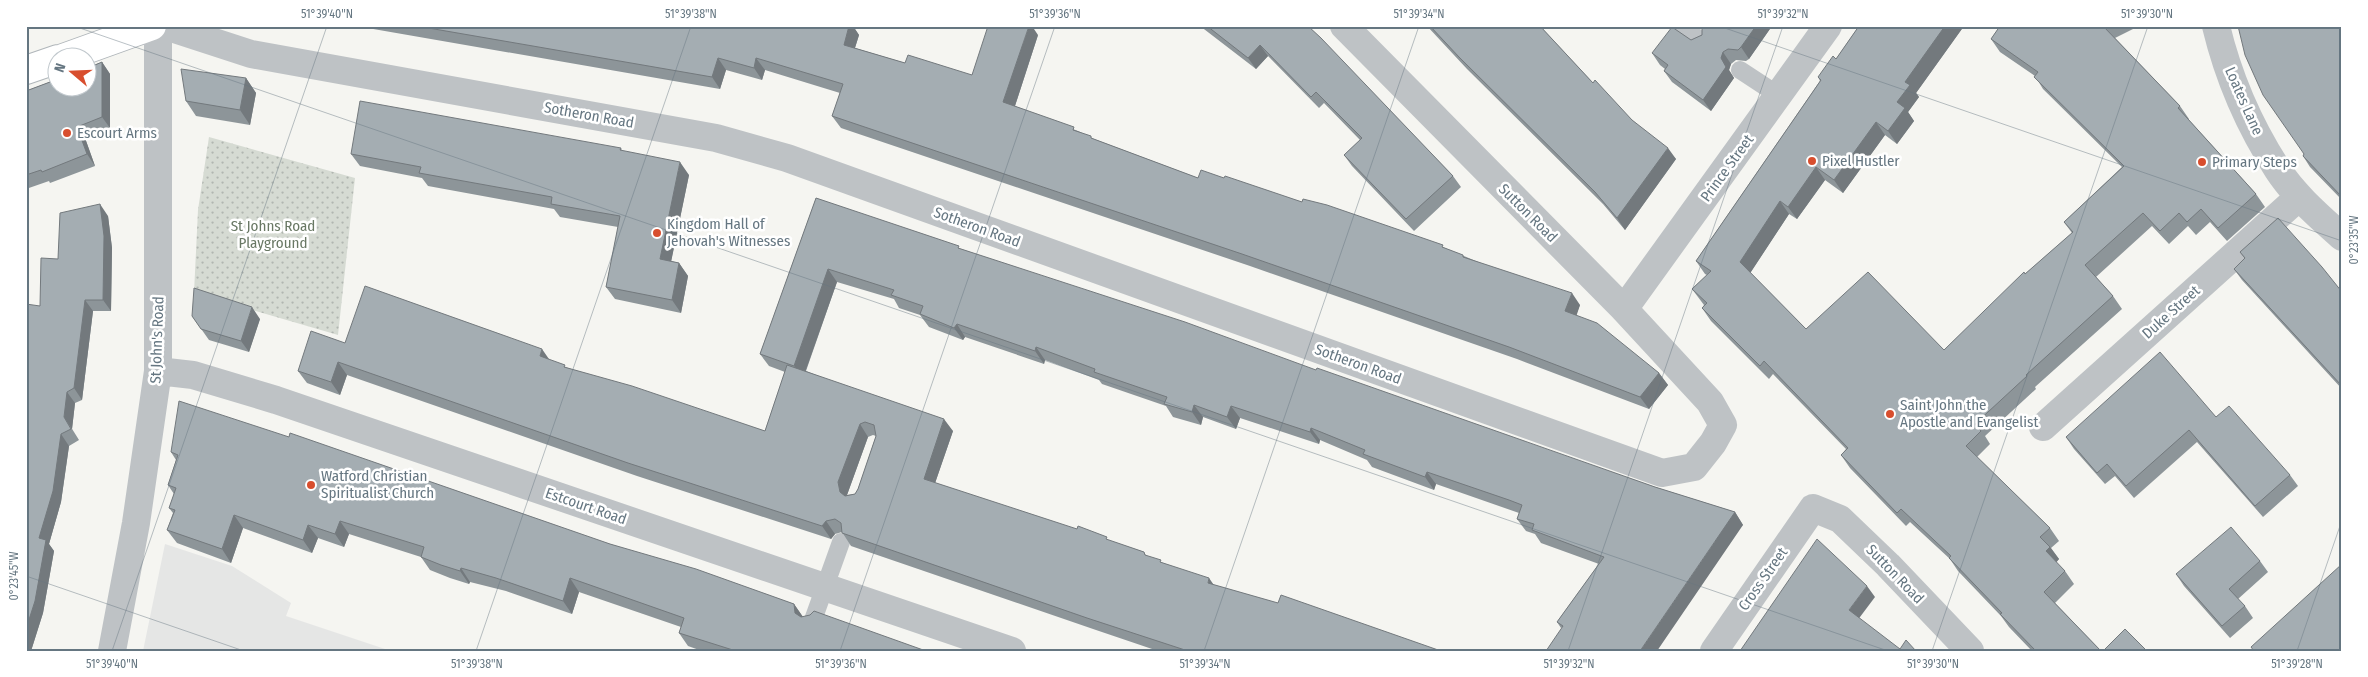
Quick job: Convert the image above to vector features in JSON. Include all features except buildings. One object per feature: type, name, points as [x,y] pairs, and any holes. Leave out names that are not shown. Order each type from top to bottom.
[{"type":"street","points":[[90,48],[152,26]]},
{"type":"street","name":"St John's Road","points":[[112,651],[136,522],[158,371],[158,26]]},
{"type":"street","name":"Sotheron Road","points":[[165,26],[251,54],[716,138],[787,158],[1662,473],[1694,467],[1713,443],[1723,424],[1710,402]]},
{"type":"street","name":"Sutton Road","points":[[1344,26],[1624,310],[1710,402]]},
{"type":"street","name":"Prince Street","points":[[1624,310],[1828,26]]},
{"type":"street","name":"Loates Lane","points":[[2216,26],[2237,91],[2279,171],[2299,197],[2342,237]]},
{"type":"street","points":[[26,70],[48,62]]},
{"type":"street","name":"Duke Street","points":[[2042,427],[2299,197]]},
{"type":"street","name":"Estcourt Road","points":[[158,371],[192,375],[276,400],[1012,651]]},
{"type":"street","name":"Sutton Road","points":[[1813,508],[1840,519],[1888,565],[1970,651]]},
{"type":"street","name":"Cross Street","points":[[1714,651],[1813,508]]},
{"type":"lane","points":[[1681,26],[1702,41]]},
{"type":"lane","points":[[1740,70],[1778,95]]},
{"type":"lane","points":[[813,620],[842,542]]},
{"type":"shaded area","points":[[165,544],[232,566],[291,603],[286,616],[391,651],[143,651]]},
{"type":"green space","name":"St Johns Road Playground","points":[[209,137],[355,178],[338,335],[194,293],[198,210]]},
{"type":"place","name":"Escourt Arms","points":[[67,133]]},
{"type":"place","name":"Pixel Hustler","points":[[1812,161]]},
{"type":"place","name":"Primary Steps","points":[[2202,162]]},
{"type":"place","name":"Kingdom Hall of Jehovah's Witnesses","points":[[657,233]]},
{"type":"place","name":"Saint John the Apostle and Evangelist","points":[[1890,414]]},
{"type":"place","name":"Watford Christian Spiritualist Church","points":[[311,485]]}]
